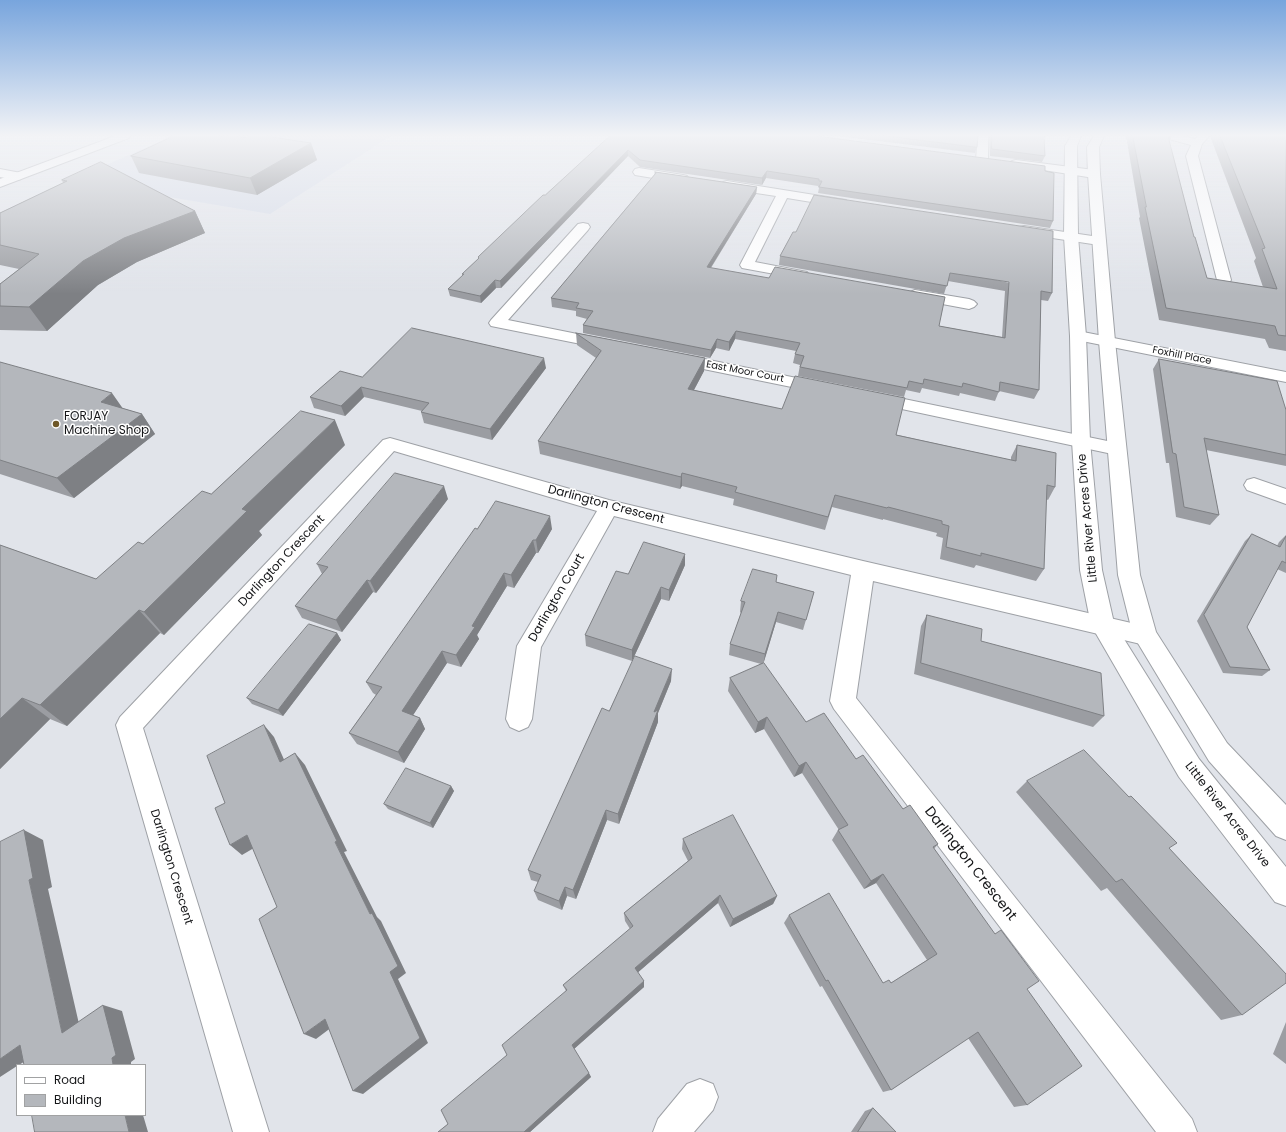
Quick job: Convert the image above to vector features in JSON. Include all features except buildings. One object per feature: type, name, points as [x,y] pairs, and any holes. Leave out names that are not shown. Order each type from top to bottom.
[{"type":"street","points":[[748,189],[854,204]]},
{"type":"street","name":"Little River Acres Drive","points":[[1070,189],[1071,236],[1078,336],[1081,441],[1091,570],[1104,625],[1189,768],[1286,891]]},
{"type":"street","points":[[1095,189],[1107,341],[1129,575],[1145,635],[1218,752],[1286,826]]},
{"type":"street","points":[[1200,189],[1224,280]]},
{"type":"street","points":[[783,194],[746,265],[816,277]]},
{"type":"street","points":[[583,227],[497,323],[622,348]]},
{"type":"street","points":[[1011,228],[1099,241]]},
{"type":"street","points":[[900,292],[969,304]]},
{"type":"street","name":"Foxhill Place","points":[[1078,336],[1286,377]]},
{"type":"street","name":"East Moor Court","points":[[660,355],[839,391]]},
{"type":"street","points":[[863,396],[1117,448]]},
{"type":"street","name":"Darlington Crescent","points":[[251,1132],[129,725],[390,444],[609,507],[863,570],[1145,635]]},
{"type":"street","points":[[1254,485],[1286,497]]},
{"type":"street","name":"Darlington Court","points":[[519,719],[529,646],[609,507]]},
{"type":"street","name":"Darlington Crescent","points":[[863,570],[843,701],[1179,1132]]},
{"type":"street","points":[[671,1132],[700,1097]]},
{"type":"shaded area","points":[[53,189],[309,189],[270,214],[169,197],[132,219],[30,199]]},
{"type":"place","name":"FORJAY Machine Shop","points":[[56,424]]}]
